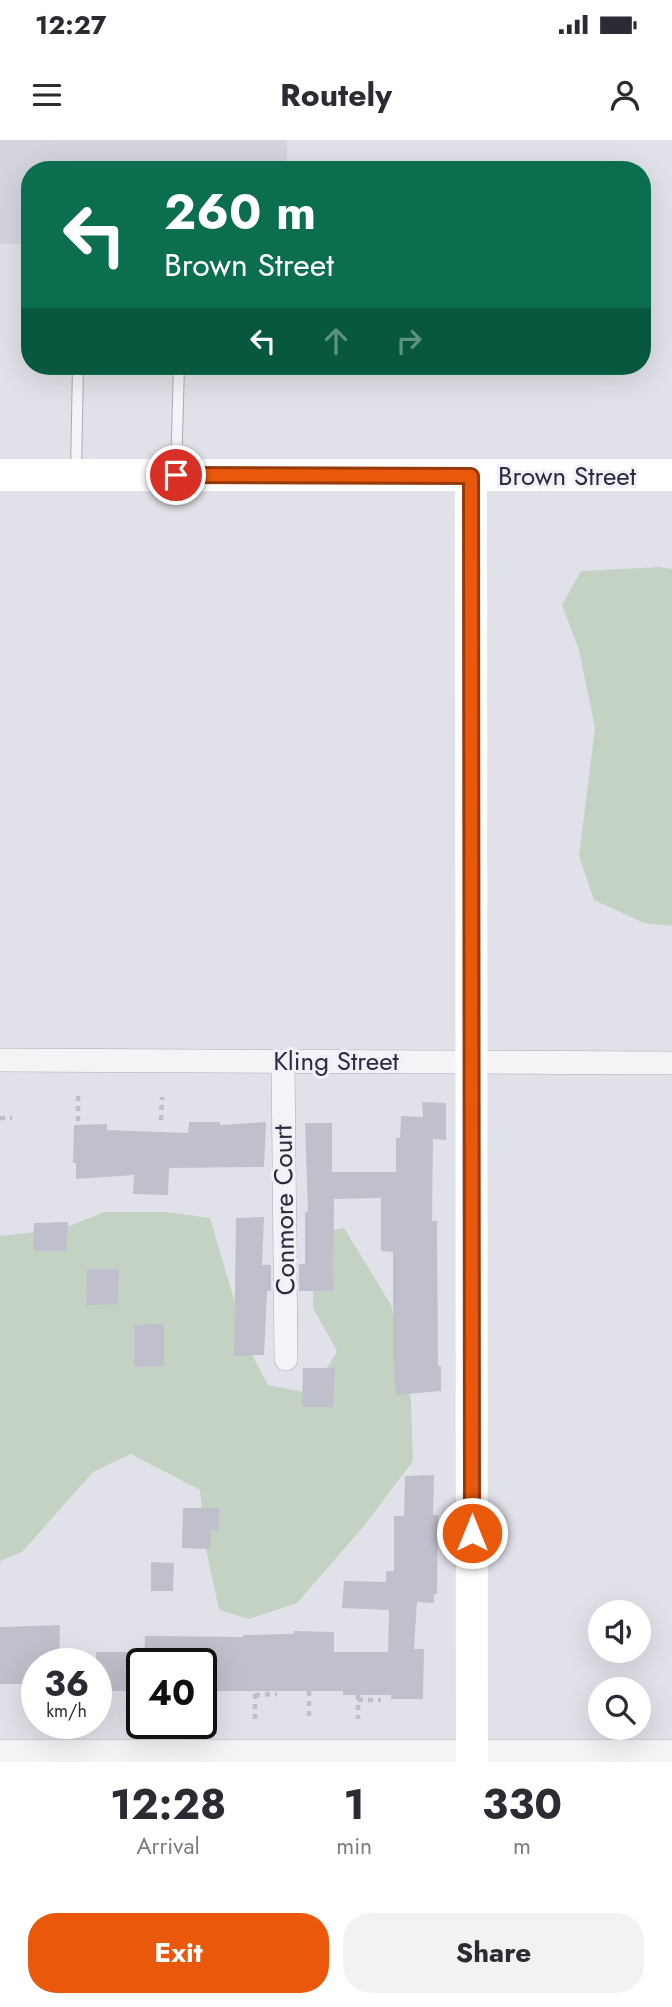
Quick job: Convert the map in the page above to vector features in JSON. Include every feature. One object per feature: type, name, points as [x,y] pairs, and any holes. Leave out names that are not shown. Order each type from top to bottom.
[{"type":"street","name":"Brown Street","points":[[0,475],[672,475]]},
{"type":"street","points":[[471,476],[472,1756]]},
{"type":"street","name":"Kling Street","points":[[0,1060],[471,1060],[672,1063]]},
{"type":"street","name":"Conmore Court","points":[[283,1061],[286,1359]]},
{"type":"street","points":[[0,1751],[472,1756],[672,1751]]},
{"type":"lane","points":[[76,475],[78,375]]},
{"type":"lane","points":[[176,475],[179,375]]},
{"type":"path","points":[[78,1096],[78,1125]]},
{"type":"path","points":[[161,1120],[162,1097]]},
{"type":"path","points":[[0,1118],[12,1118]]},
{"type":"path","points":[[309,1691],[309,1719]]},
{"type":"path","points":[[255,1719],[255,1693],[277,1694]]},
{"type":"path","points":[[358,1719],[358,1697],[381,1700]]},
{"type":"shaded area","points":[[0,140],[287,140],[287,161],[21,161],[21,244],[0,244]]},
{"type":"green space","points":[[660,567],[672,569],[672,926],[644,923],[594,900],[579,856],[595,728],[579,650],[562,605],[581,571]]},
{"type":"green space","points":[[105,1212],[166,1212],[210,1218],[248,1347],[268,1385],[312,1394],[337,1351],[313,1308],[315,1233],[344,1228],[391,1305],[411,1401],[413,1461],[364,1526],[297,1603],[249,1619],[219,1610],[205,1544],[200,1490],[131,1454],[93,1472],[22,1552],[0,1561],[0,1236],[61,1229]]},
{"type":"building","points":[[422,1102],[446,1103],[446,1140],[433,1139],[432,1221],[437,1221],[438,1366],[441,1366],[441,1391],[396,1395],[393,1354],[393,1252],[381,1251],[381,1198],[334,1199],[333,1291],[299,1291],[299,1264],[305,1264],[305,1212],[308,1211],[305,1123],[332,1123],[332,1172],[396,1172],[396,1138],[400,1138],[401,1116],[423,1117]]},
{"type":"building","points":[[189,1122],[220,1122],[220,1125],[266,1122],[264,1167],[169,1168],[168,1195],[133,1194],[134,1175],[76,1179],[76,1163],[73,1163],[74,1125],[107,1124],[107,1130],[188,1133]]},
{"type":"building","points":[[264,1217],[262,1265],[271,1265],[271,1291],[267,1291],[264,1355],[234,1356],[236,1218]]},
{"type":"building","points":[[68,1222],[66,1251],[33,1251],[34,1223]]},
{"type":"building","points":[[87,1269],[119,1269],[118,1304],[86,1305]]},
{"type":"building","points":[[164,1324],[164,1366],[134,1367],[134,1325]]},
{"type":"building","points":[[303,1368],[335,1368],[333,1407],[302,1407]]},
{"type":"building","points":[[434,1475],[433,1515],[438,1515],[437,1594],[434,1594],[434,1603],[417,1602],[414,1649],[424,1649],[423,1699],[391,1699],[391,1695],[343,1695],[343,1691],[217,1691],[217,1648],[145,1648],[145,1636],[243,1637],[294,1634],[294,1631],[334,1632],[334,1652],[388,1652],[389,1610],[342,1608],[344,1581],[386,1582],[386,1571],[394,1571],[394,1516],[404,1516],[405,1476]]},
{"type":"building","points":[[183,1508],[219,1508],[219,1530],[211,1530],[210,1549],[182,1548]]},
{"type":"building","points":[[151,1562],[174,1563],[173,1591],[151,1591]]},
{"type":"building","points":[[60,1625],[59,1648],[21,1648],[21,1684],[0,1684],[0,1627]]},
{"type":"building","points":[[112,1652],[126,1652],[126,1691],[112,1691]]},
{"type":"route","points":[[176,475],[471,476],[472,1533]]}]
